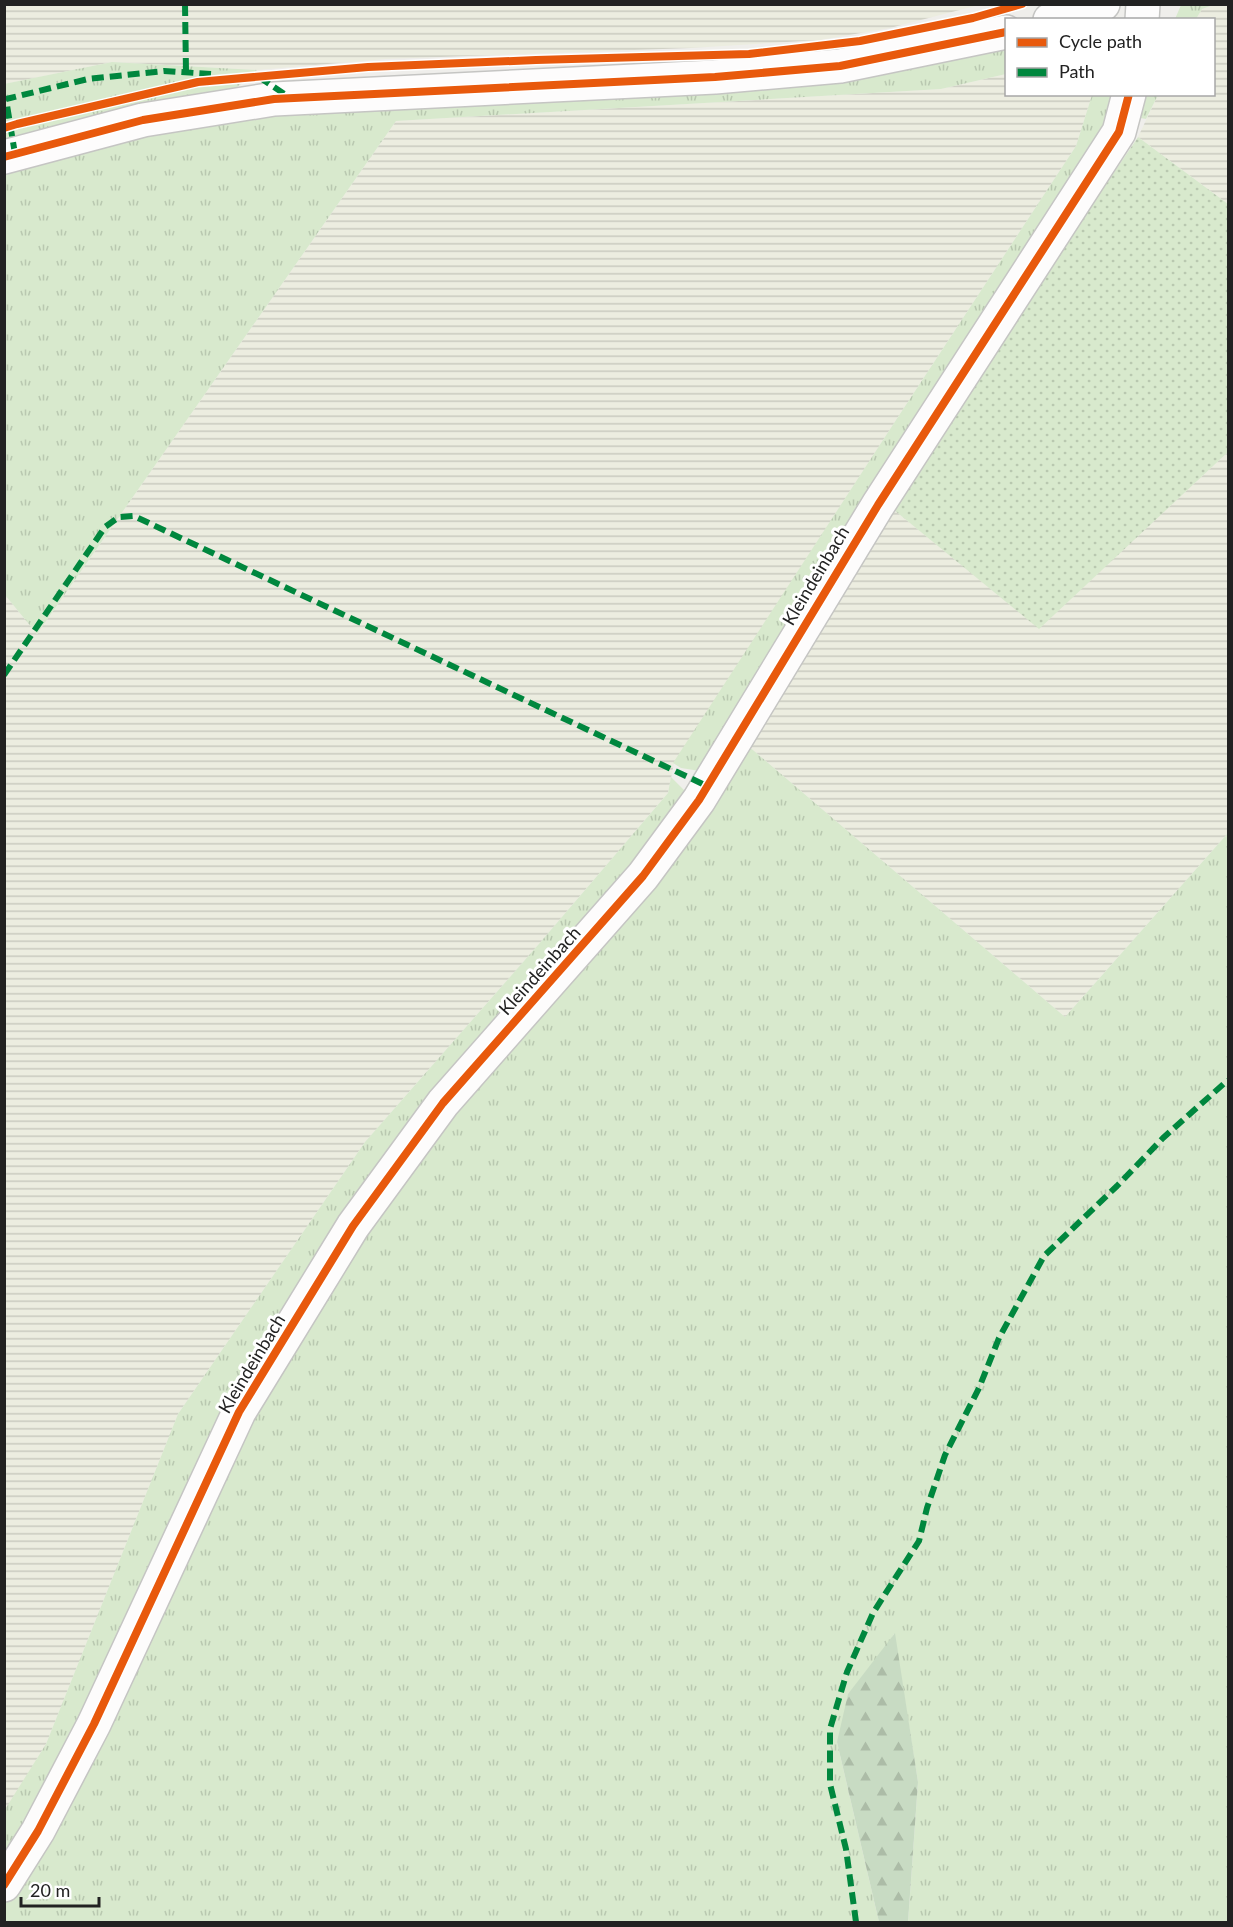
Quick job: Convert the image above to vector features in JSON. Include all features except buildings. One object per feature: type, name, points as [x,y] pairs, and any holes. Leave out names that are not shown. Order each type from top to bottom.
[{"type":"street","points":[[1057,18],[1103,4]]},
{"type":"street","points":[[4,157],[143,120],[274,99],[715,77],[840,66],[1005,32]]},
{"type":"street","name":"Kleindeinbach","points":[[4,1885],[38,1831],[94,1724],[239,1412],[353,1226],[443,1103],[644,876],[699,800],[878,505],[1119,132],[1128,96]]},
{"type":"shaded area","points":[[5,5],[979,5],[890,28],[820,40],[691,48],[386,59],[257,70],[112,62],[5,84]]},
{"type":"shaded area","points":[[1213,5],[1228,5],[1228,204],[1138,137],[1158,96],[1215,96],[1215,18],[1197,18],[1202,9]]},
{"type":"shaded area","points":[[1005,74],[1005,96],[1092,96],[1076,146],[674,763],[668,793],[365,1142],[178,1414],[46,1744],[5,1811],[5,595],[37,634],[396,121],[941,89]]},
{"type":"shaded area","points":[[1228,452],[1228,833],[1065,1017],[746,744],[888,505],[1039,628]]},
{"type":"green space","points":[[1181,4],[1213,5],[1202,9],[1197,18],[1175,18]]},
{"type":"green space","points":[[1005,43],[1005,74],[941,89],[396,121],[37,634],[5,595],[4,169],[37,159],[261,111]]},
{"type":"green space","points":[[112,62],[257,70],[235,89],[5,144],[4,84]]},
{"type":"green space","points":[[1092,96],[1120,96],[1101,141],[700,771],[681,768],[673,763],[896,420],[1076,146]]},
{"type":"green space","points":[[1144,96],[1158,96],[1146,119],[1135,117]]},
{"type":"green space","points":[[1138,137],[1228,204],[1228,452],[1039,629],[888,505]]},
{"type":"green space","points":[[746,744],[1065,1017],[1228,833],[1228,1922],[908,1922],[918,1782],[894,1634],[837,1742],[879,1922],[5,1922],[4,1901],[239,1429],[363,1229]]},
{"type":"green space","points":[[671,777],[684,790],[687,798],[466,1065],[167,1546],[5,1866],[4,1811],[46,1744],[178,1414],[365,1142],[668,793]]},
{"type":"green space","points":[[895,1633],[918,1782],[908,1922],[879,1922],[837,1742],[848,1694]]},
{"type":"marked path","points":[[185,4],[186,72]]},
{"type":"marked path","points":[[15,154],[6,99],[88,79],[164,71],[211,74]]},
{"type":"marked path","points":[[259,77],[289,97]]},
{"type":"marked path","points":[[4,675],[105,527],[119,517],[134,516],[707,786]]},
{"type":"marked path","points":[[856,1922],[846,1849],[830,1784],[830,1729],[847,1672],[873,1613],[919,1541],[927,1508],[945,1455],[979,1388],[999,1338],[1044,1256],[1163,1138],[1228,1080]]},
{"type":"cycle path","points":[[4,128],[198,82],[368,67],[749,54],[860,41],[973,18],[1022,4]]},
{"type":"cycle path","points":[[4,157],[143,120],[274,99],[715,77],[840,66],[1005,32]]},
{"type":"cycle path","points":[[4,1885],[38,1831],[94,1724],[239,1412],[353,1226],[443,1103],[643,876],[699,800],[878,505],[1119,132],[1128,96]]}]
